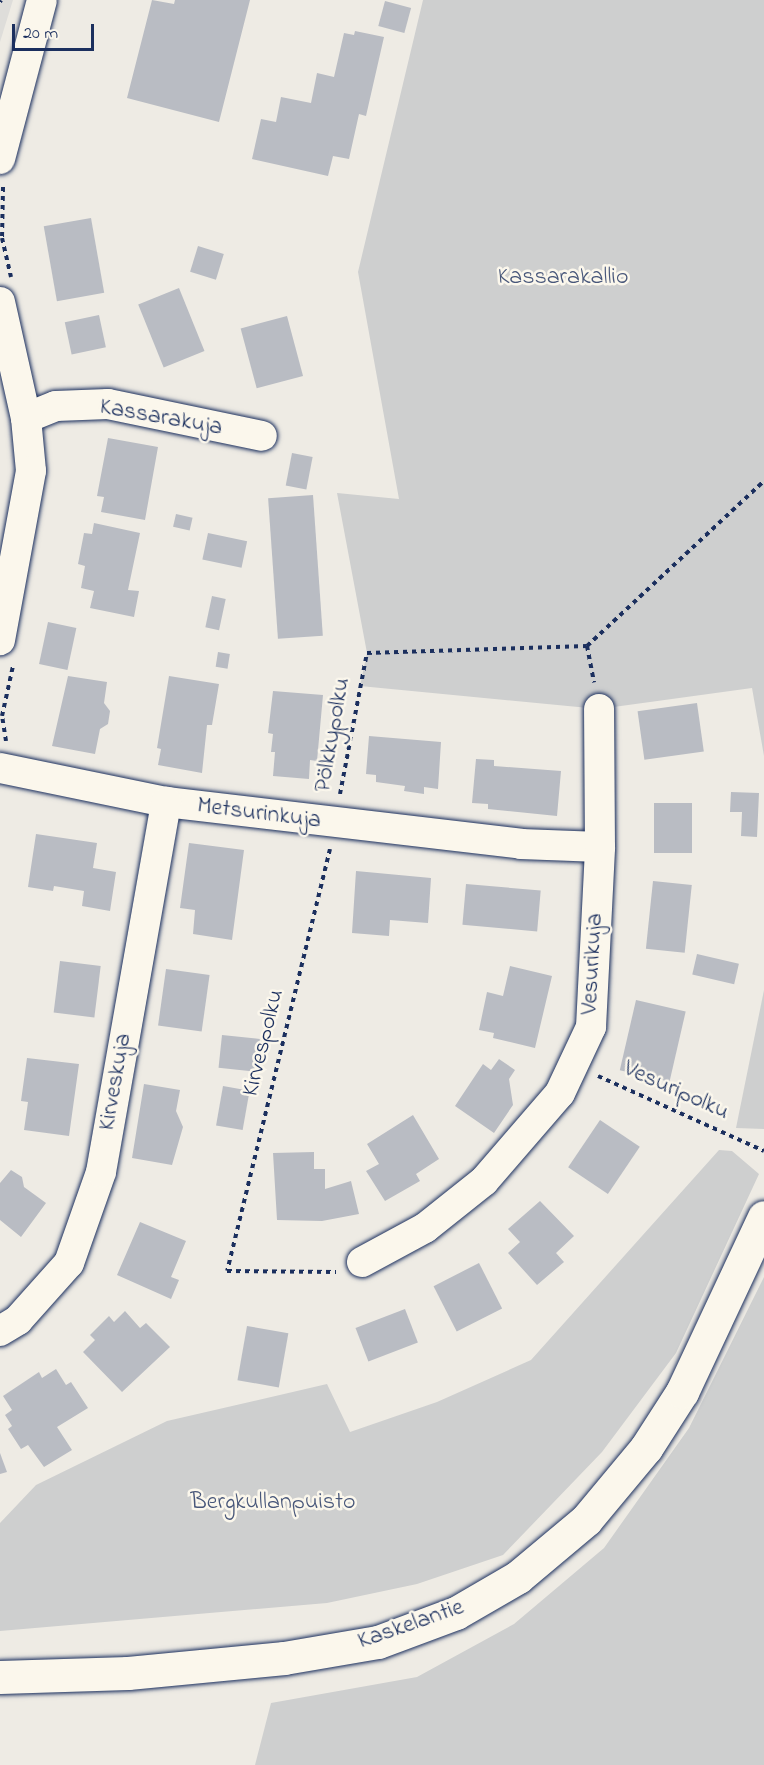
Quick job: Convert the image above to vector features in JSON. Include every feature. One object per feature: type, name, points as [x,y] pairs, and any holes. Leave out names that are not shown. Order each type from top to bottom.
[{"type":"street","points":[[0,159],[42,0]]},
{"type":"street","points":[[0,302],[26,417],[31,471],[0,640]]},
{"type":"street","name":"Kassarakuja","points":[[26,417],[56,406],[108,404],[262,436]]},
{"type":"street","name":"Vesurikuja","points":[[362,1262],[425,1228],[484,1181],[560,1094],[591,1027],[600,847],[599,709]]},
{"type":"street","name":"Metsurinkuja","points":[[0,768],[166,802],[521,844],[600,847]]},
{"type":"street","name":"Kirveskuja","points":[[0,1331],[18,1320],[69,1263],[100,1172],[166,802]]},
{"type":"street","name":"Kaskelantie","points":[[0,1677],[128,1673],[284,1658],[378,1642],[456,1613],[518,1577],[586,1520],[646,1448],[682,1392],[764,1217]]},
{"type":"path","points":[[599,709],[587,646],[764,481]]},
{"type":"path","name":"Pölkkypolku","points":[[335,823],[367,653],[587,646]]},
{"type":"path","name":"Kirvespolku","points":[[335,823],[227,1271],[330,1275],[362,1262]]},
{"type":"path","name":"Vesuripolku","points":[[573,1065],[764,1151]]},
{"type":"shaded area","points":[[0,0],[13,0],[0,42]]},
{"type":"green space","name":"Kassarakallio","points":[[423,0],[764,0],[764,756],[752,688],[599,709],[360,686],[367,653],[337,493],[399,499],[358,272]]},
{"type":"green space","points":[[764,990],[764,1129],[736,1128]]},
{"type":"green space","name":"Bergkullanpuisto","points":[[719,1150],[732,1151],[759,1174],[676,1353],[602,1452],[503,1555],[417,1584],[327,1603],[0,1631],[0,1523],[36,1485],[167,1421],[327,1384],[350,1432],[437,1402],[531,1360]]},
{"type":"green space","points":[[764,1277],[764,1765],[255,1765],[271,1703],[417,1677],[514,1624],[604,1548],[689,1428]]},
{"type":"building","points":[[152,0],[174,4],[175,0],[250,0],[219,122],[127,98]]},
{"type":"building","points":[[385,1],[411,8],[404,33],[378,26]]},
{"type":"building","points":[[355,31],[384,37],[366,116],[359,114],[349,159],[333,156],[328,176],[252,159],[261,119],[276,122],[281,97],[311,103],[317,73],[334,77],[344,33],[354,35]]},
{"type":"building","points":[[91,218],[104,293],[57,301],[44,226]]},
{"type":"building","points":[[198,246],[224,254],[216,280],[190,272]]},
{"type":"building","points":[[179,288],[204,351],[164,368],[138,304]]},
{"type":"building","points":[[99,315],[106,347],[72,355],[65,322]]},
{"type":"building","points":[[287,316],[303,376],[257,388],[241,328]]},
{"type":"building","points":[[108,438],[158,447],[145,520],[101,512],[104,497],[97,496]]},
{"type":"building","points":[[292,453],[313,457],[306,489],[286,485]]},
{"type":"building","points":[[313,495],[323,636],[278,639],[268,498]]},
{"type":"building","points":[[176,514],[193,518],[190,530],[173,527]]},
{"type":"building","points":[[94,523],[140,533],[128,590],[139,591],[134,617],[90,608],[94,591],[81,588],[85,566],[78,564],[84,533],[92,534]]},
{"type":"building","points":[[208,533],[247,541],[242,568],[202,559]]},
{"type":"building","points":[[212,596],[226,599],[219,630],[205,627]]},
{"type":"building","points":[[48,622],[76,628],[67,670],[39,664]]},
{"type":"building","points":[[218,652],[230,654],[228,669],[216,667]]},
{"type":"building","points":[[68,676],[107,682],[104,703],[110,711],[108,724],[100,729],[95,754],[52,746]]},
{"type":"building","points":[[169,676],[219,684],[212,725],[207,725],[202,773],[158,765],[161,749],[157,748]]},
{"type":"building","points":[[273,691],[323,695],[317,761],[310,760],[309,779],[273,776],[275,752],[271,752],[273,734],[268,733]]},
{"type":"building","points":[[697,703],[704,752],[644,760],[638,711]]},
{"type":"building","points":[[369,736],[441,742],[438,789],[424,787],[424,794],[404,791],[405,786],[376,782],[376,775],[366,774]]},
{"type":"building","points":[[476,759],[494,760],[494,766],[561,771],[557,816],[488,809],[488,804],[472,803]]},
{"type":"building","points":[[731,792],[759,793],[757,837],[741,836],[742,812],[730,812]]},
{"type":"building","points":[[654,803],[692,803],[692,853],[654,853]]},
{"type":"building","points":[[36,834],[97,843],[93,868],[116,872],[110,911],[82,906],[84,891],[54,886],[53,891],[28,887]]},
{"type":"building","points":[[189,843],[244,850],[232,940],[193,934],[195,910],[180,908]]},
{"type":"building","points":[[356,871],[431,878],[428,923],[390,920],[389,936],[352,933]]},
{"type":"building","points":[[653,881],[692,885],[685,953],[646,949]]},
{"type":"building","points":[[466,884],[541,891],[537,931],[462,925]]},
{"type":"building","points":[[697,954],[739,964],[734,984],[692,974]]},
{"type":"building","points":[[60,961],[101,966],[94,1018],[54,1013]]},
{"type":"building","points":[[510,966],[552,976],[535,1048],[493,1038],[494,1033],[479,1030],[487,992],[503,996]]},
{"type":"building","points":[[166,969],[210,975],[202,1032],[158,1025]]},
{"type":"building","points":[[636,1000],[686,1011],[669,1082],[620,1070]]},
{"type":"building","points":[[222,1035],[260,1039],[256,1072],[219,1068]]},
{"type":"building","points":[[27,1058],[79,1064],[69,1136],[24,1130],[28,1102],[21,1101]]},
{"type":"building","points":[[499,1059],[515,1070],[509,1079],[513,1105],[494,1133],[455,1106],[483,1064],[491,1070]]},
{"type":"building","points":[[144,1084],[180,1090],[176,1111],[183,1127],[172,1165],[132,1158]]},
{"type":"building","points":[[223,1086],[250,1091],[243,1130],[216,1125]]},
{"type":"building","points":[[413,1115],[439,1159],[416,1174],[420,1181],[385,1201],[366,1171],[379,1164],[367,1144]]},
{"type":"building","points":[[600,1120],[640,1147],[608,1194],[568,1167]]},
{"type":"building","points":[[314,1152],[314,1169],[325,1169],[325,1189],[351,1181],[359,1214],[322,1221],[277,1220],[273,1153]]},
{"type":"building","points":[[11,1170],[22,1177],[24,1187],[46,1203],[21,1237],[0,1220],[0,1183]]},
{"type":"building","points":[[540,1201],[574,1236],[556,1253],[564,1262],[537,1285],[508,1253],[520,1242],[508,1229]]},
{"type":"building","points":[[140,1222],[186,1241],[171,1277],[179,1280],[171,1299],[117,1275]]},
{"type":"building","points":[[479,1263],[502,1308],[457,1332],[434,1286]]},
{"type":"building","points":[[405,1309],[418,1343],[368,1362],[356,1328]]},
{"type":"building","points":[[125,1311],[140,1328],[146,1323],[170,1347],[122,1392],[83,1352],[95,1340],[90,1335],[109,1316],[114,1322]]},
{"type":"building","points":[[247,1326],[288,1333],[279,1387],[237,1380]]},
{"type":"building","points":[[56,1369],[66,1385],[71,1382],[88,1408],[57,1427],[72,1450],[44,1467],[28,1445],[21,1449],[8,1429],[12,1426],[5,1415],[12,1410],[3,1396],[39,1372],[42,1378]]},
{"type":"building","points":[[0,1453],[7,1472],[0,1474]]}]
